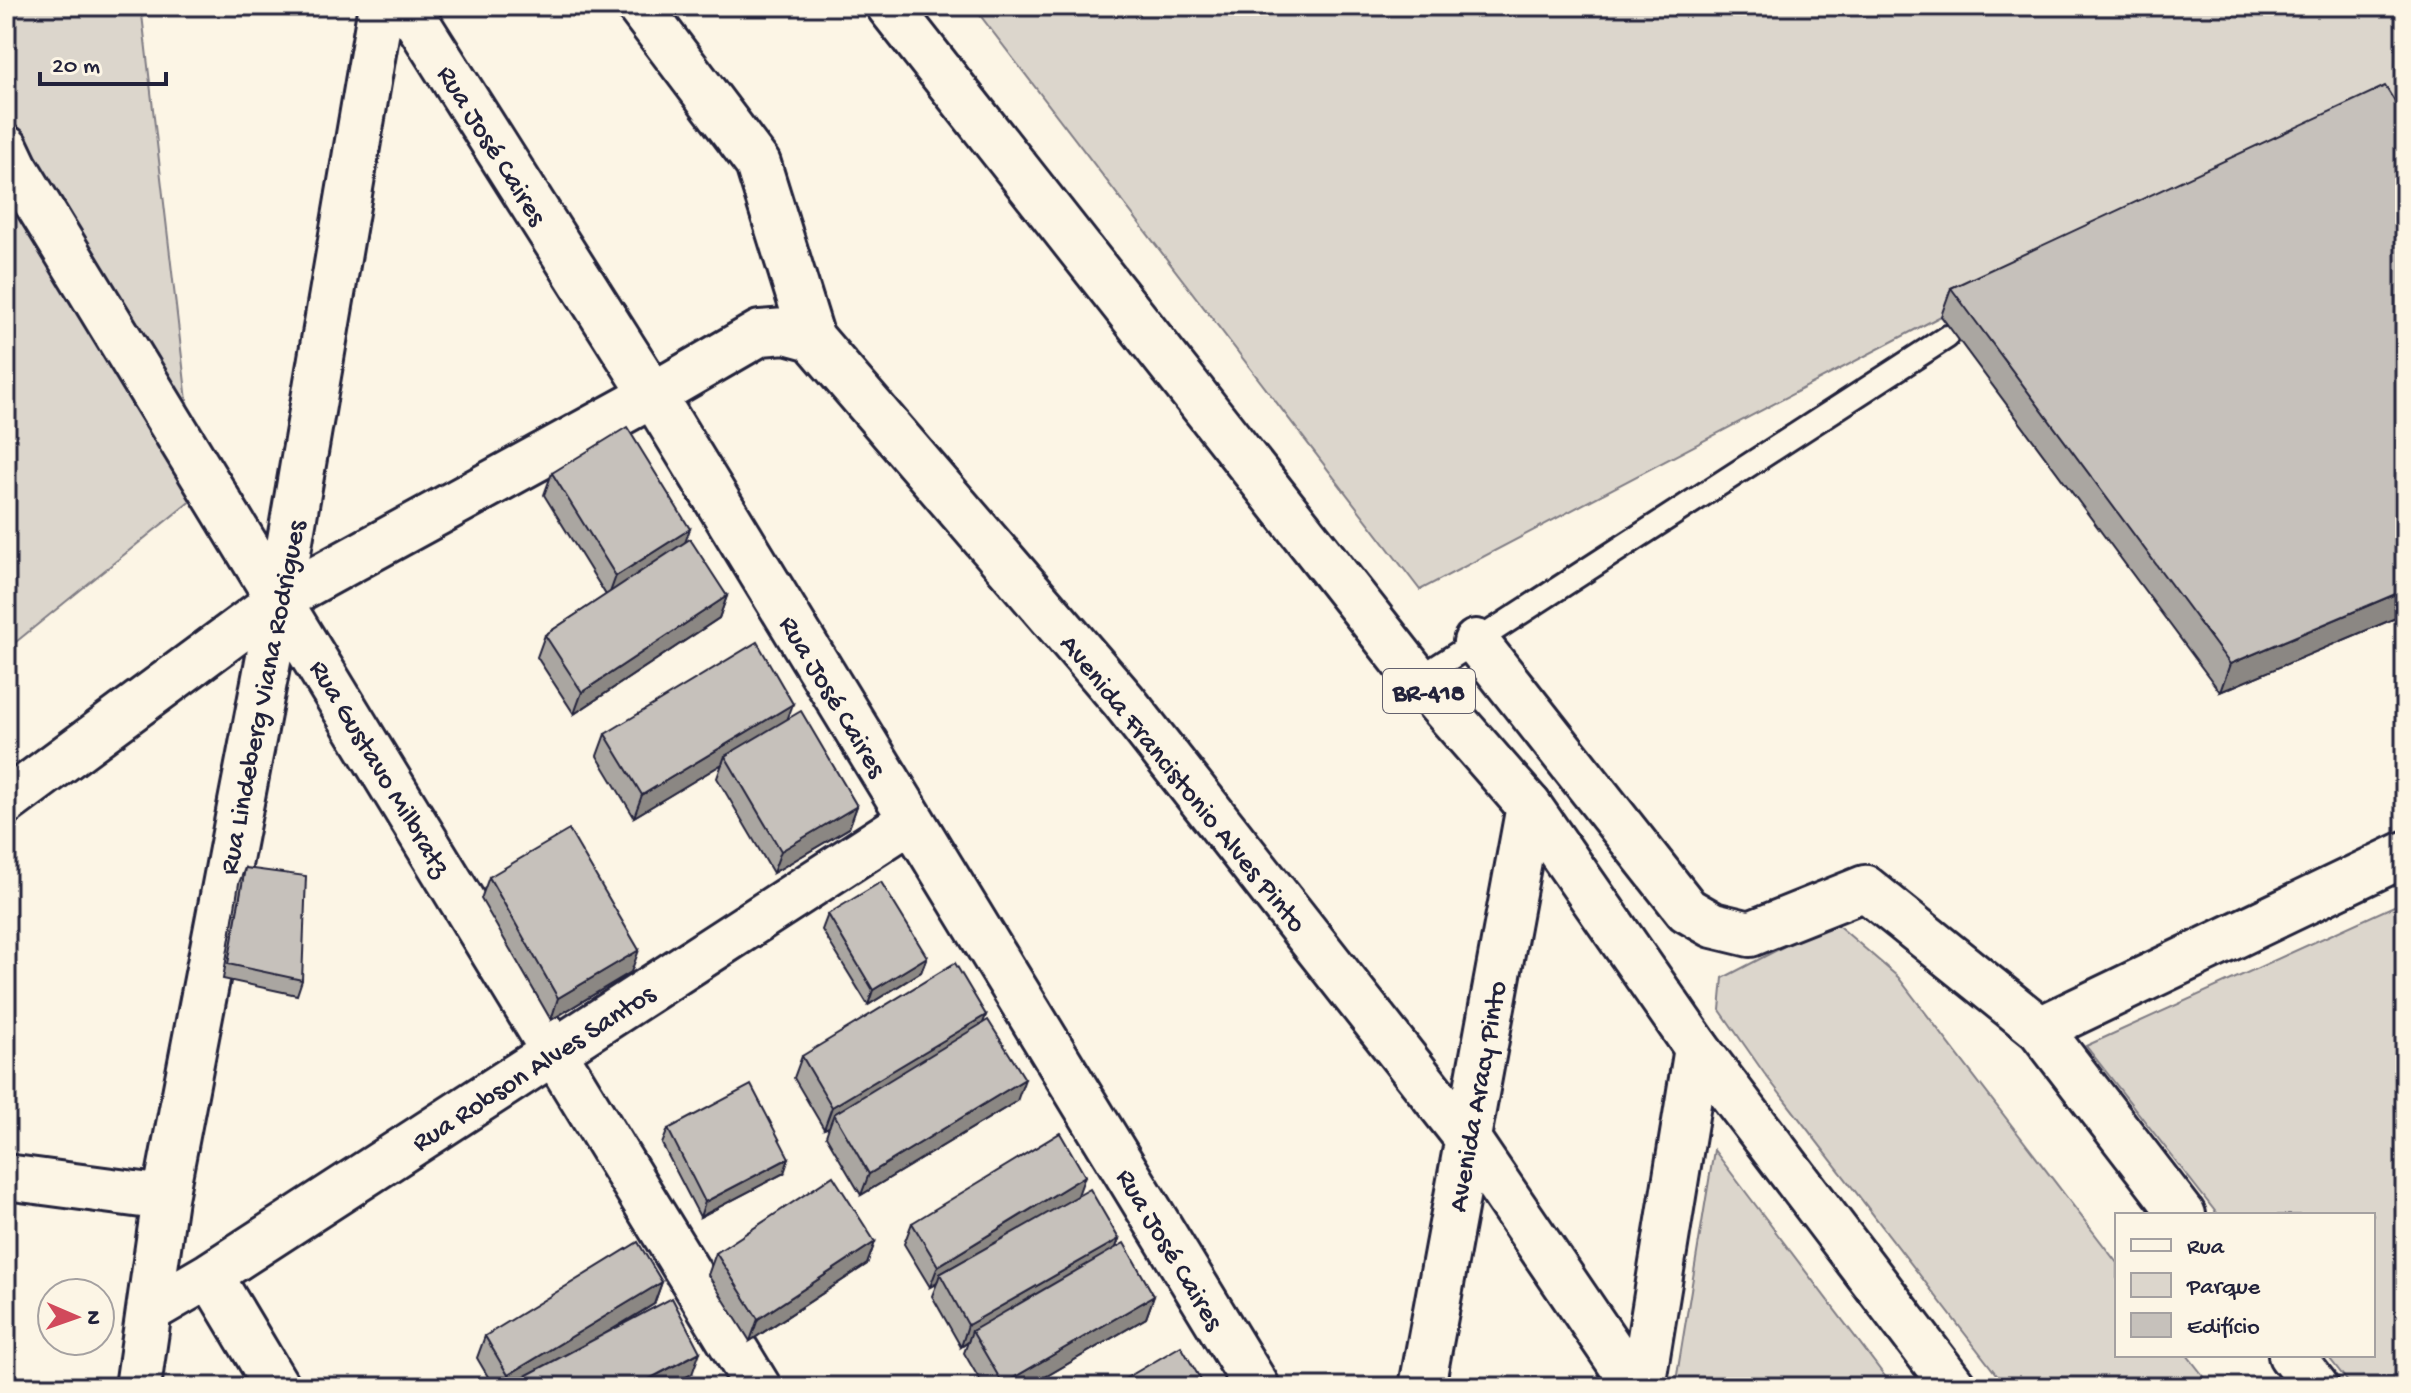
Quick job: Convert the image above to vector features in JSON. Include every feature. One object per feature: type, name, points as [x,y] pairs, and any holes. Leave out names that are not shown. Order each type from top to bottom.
[{"type":"street","name":"Rua Lindeberg Viana Rodrigues","points":[[138,1387],[165,1198],[280,599],[381,6]]},
{"type":"street","name":"Rua José Caires","points":[[407,6],[653,395],[1257,1387]]},
{"type":"street","points":[[639,6],[758,164],[812,338]]},
{"type":"street","name":"BR-418","points":[[889,6],[1418,679],[1529,806],[1697,1048],[1954,1387]]},
{"type":"street","name":"Rua Gustavo Milbratz","points":[[6,148],[758,1387]]},
{"type":"street","points":[[6,802],[280,599],[760,333],[786,331],[812,338]]},
{"type":"street","name":"Avenida Francistonio Alves Pinto","points":[[812,338],[1123,700],[1467,1138],[1639,1387]]},
{"type":"street","points":[[1476,642],[1687,910],[1713,925],[1750,934],[1865,888],[2040,1029],[2181,1213]]},
{"type":"street","name":"Avenida Aracy Pinto","points":[[1422,1387],[1529,806]]},
{"type":"street","name":"Rua Robson Alves Santos","points":[[150,1310],[210,1275],[911,820]]},
{"type":"street","points":[[2040,1029],[2405,854]]},
{"type":"street","points":[[1639,1387],[1697,1048]]},
{"type":"street","points":[[6,1177],[165,1198]]},
{"type":"street","points":[[210,1275],[277,1387]]},
{"type":"street","points":[[2293,1357],[2316,1387]]},
{"type":"lane","points":[[1418,679],[1947,337]]},
{"type":"green space","points":[[6,6],[141,6],[198,495],[6,650]]},
{"type":"green space","points":[[973,6],[2405,6],[2405,177],[2358,112],[1941,316],[1420,590]]},
{"type":"green space","points":[[2405,901],[2405,1387],[2352,1387],[2329,1357],[2375,1357],[2375,1213],[2216,1213],[2086,1046]]},
{"type":"green space","points":[[1833,921],[1898,977],[2115,1260],[2115,1357],[2189,1357],[2212,1387],[2006,1387],[1764,1073],[1720,1010],[1723,978]]},
{"type":"green space","points":[[1714,1150],[1893,1387],[1675,1387]]},
{"type":"building","points":[[2385,86],[2405,118],[2405,590],[2230,664],[1951,288]]},
{"type":"building","points":[[627,427],[690,529],[616,576],[552,473]]},
{"type":"building","points":[[690,539],[727,596],[582,692],[545,635]]},
{"type":"building","points":[[757,642],[793,704],[642,795],[605,734]]},
{"type":"building","points":[[801,711],[857,806],[781,851],[725,756]]},
{"type":"building","points":[[569,830],[639,950],[558,998],[489,877]]},
{"type":"building","points":[[245,868],[306,876],[302,980],[228,964]]},
{"type":"building","points":[[881,882],[927,957],[873,990],[828,914]]},
{"type":"building","points":[[955,963],[986,1015],[832,1107],[802,1056]]},
{"type":"building","points":[[988,1020],[1025,1079],[869,1174],[834,1114]]},
{"type":"building","points":[[751,1085],[789,1158],[705,1202],[668,1129]]},
{"type":"building","points":[[1060,1133],[1085,1176],[938,1266],[912,1223]]},
{"type":"building","points":[[833,1176],[875,1242],[758,1319],[716,1253]]},
{"type":"building","points":[[1090,1189],[1119,1239],[968,1325],[940,1274]]},
{"type":"building","points":[[638,1242],[662,1282],[508,1375],[485,1336]]},
{"type":"building","points":[[1124,1243],[1154,1296],[1003,1384],[972,1331]]},
{"type":"building","points":[[672,1298],[700,1352],[634,1387],[517,1387],[514,1382]]},
{"type":"building","points":[[1181,1346],[1205,1387],[1111,1387]]}]
